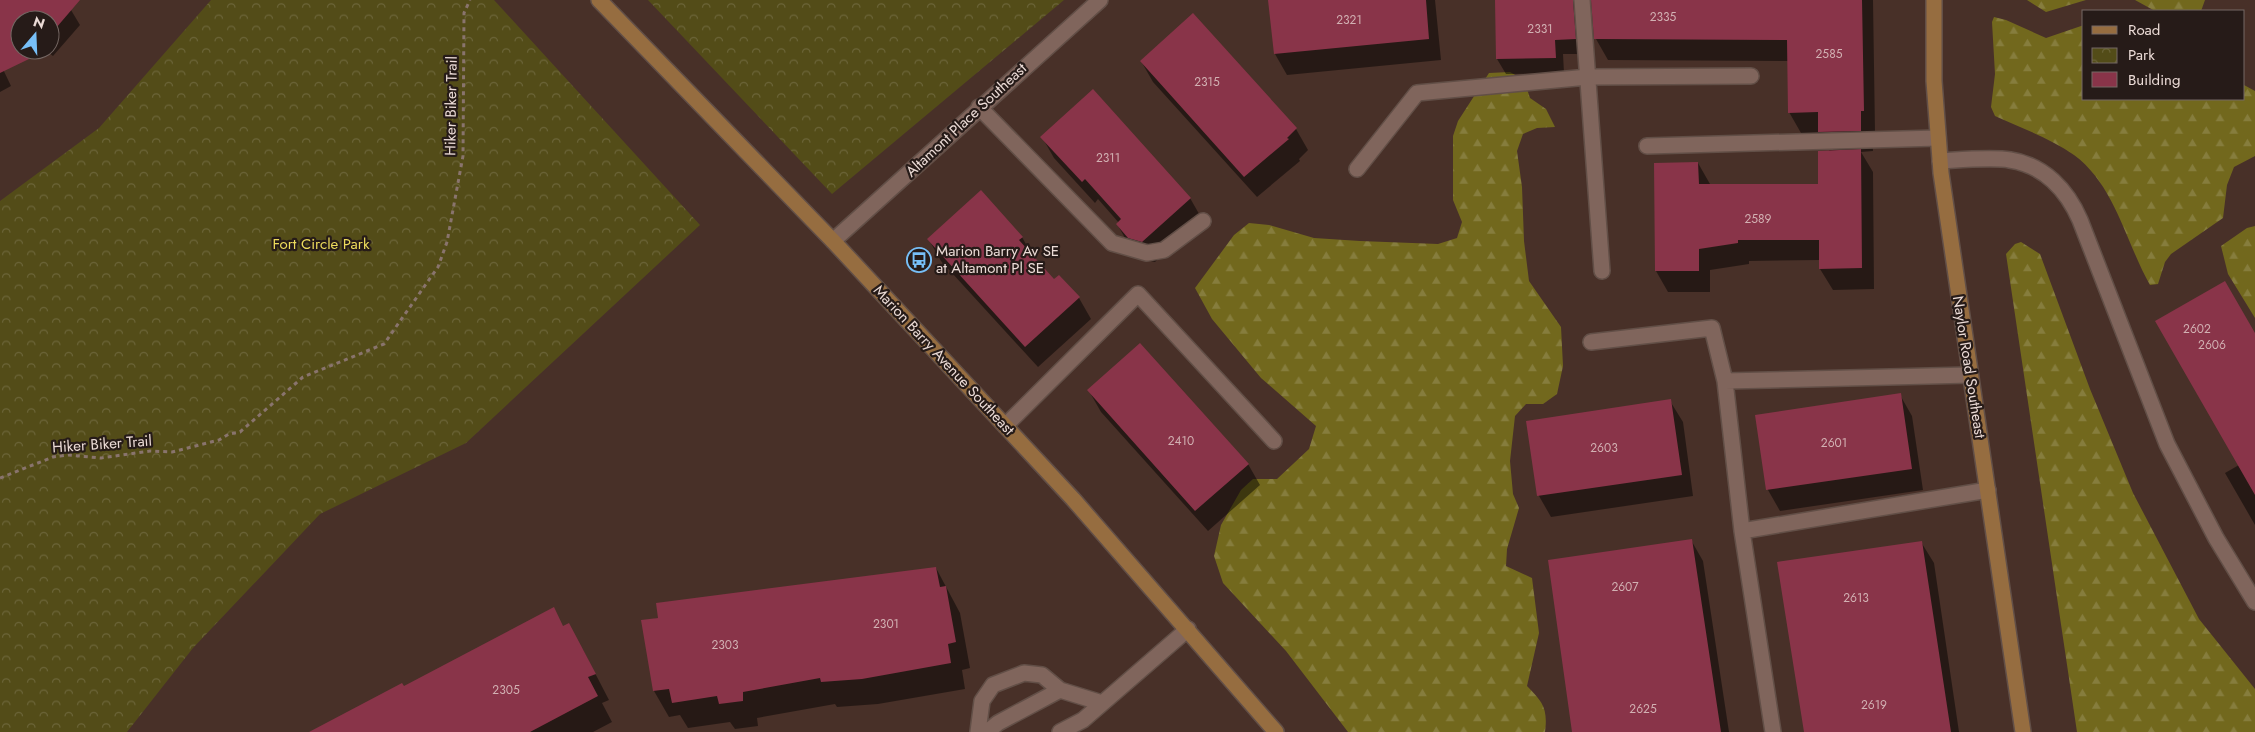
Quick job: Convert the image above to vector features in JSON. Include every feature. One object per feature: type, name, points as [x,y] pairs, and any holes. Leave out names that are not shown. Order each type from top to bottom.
[{"type":"main road","name":"Marion Barry Avenue Southeast","points":[[599,0],[833,241],[1005,426],[1188,629],[1276,732]]},
{"type":"main road","name":"Naylor Road Southeast","points":[[1934,0],[1934,81],[1940,161],[2023,732]]},
{"type":"street","name":"Altamont Place Southeast","points":[[833,241],[979,107],[1100,0]]},
{"type":"street","points":[[1582,0],[1602,271]]},
{"type":"street","points":[[1357,169],[1417,93],[1588,78],[1751,76]]},
{"type":"street","points":[[979,107],[1112,243],[1146,253],[1164,250],[1202,221]]},
{"type":"street","points":[[1647,146],[1938,138]]},
{"type":"street","points":[[1940,161],[2010,160],[2034,168],[2062,188],[2073,204],[2080,220],[2167,444],[2216,538],[2255,602]]},
{"type":"street","points":[[1005,426],[1138,294],[1274,441]]},
{"type":"street","points":[[1590,342],[1712,328],[1725,381],[1742,531],[1773,732]]},
{"type":"street","points":[[1725,381],[1970,375]]},
{"type":"street","points":[[1742,531],[1988,490]]},
{"type":"street","points":[[1060,732],[1083,720],[1188,629]]},
{"type":"street","points":[[978,732],[982,701],[993,685],[1024,674],[1042,674],[1060,690],[1102,703]]},
{"type":"street","points":[[987,732],[998,723],[1060,690]]},
{"type":"path","name":"Hiker Biker Trail","points":[[0,478],[53,457],[68,455],[101,458],[150,451],[172,452],[220,440],[229,434],[240,432],[303,377],[384,344],[438,267],[447,242],[463,156],[464,13],[470,0]]},
{"type":"green space","name":"Fort Circle Park","points":[[211,0],[494,0],[700,225],[466,443],[320,514],[193,648],[127,732],[0,732],[0,201],[99,128]]},
{"type":"green space","points":[[648,0],[1064,0],[832,194]]},
{"type":"green space","points":[[2027,0],[2086,0],[2046,12]]},
{"type":"green space","points":[[2135,0],[2205,0],[2201,10],[2153,10]]},
{"type":"green space","points":[[1994,17],[2006,20],[2046,38],[2082,26],[2082,100],[2245,100],[2245,86],[2255,91],[2255,156],[2234,167],[2227,185],[2223,218],[2171,254],[2165,262],[2158,284],[2150,285],[2110,198],[2088,167],[2055,143],[1995,116],[1991,107],[1995,74],[1992,22]]},
{"type":"green space","points":[[1510,72],[1524,80],[1530,98],[1546,109],[1555,127],[1537,128],[1523,134],[1517,151],[1522,187],[1524,241],[1529,281],[1561,327],[1563,366],[1557,394],[1543,404],[1526,404],[1515,416],[1510,461],[1513,494],[1519,508],[1507,549],[1506,566],[1532,578],[1539,633],[1527,686],[1543,706],[1546,717],[1545,732],[1348,732],[1286,651],[1223,583],[1214,556],[1221,525],[1241,490],[1253,479],[1277,479],[1309,449],[1316,426],[1261,378],[1212,319],[1195,288],[1234,235],[1249,223],[1269,225],[1314,238],[1438,244],[1457,238],[1462,222],[1453,200],[1453,136],[1458,121],[1489,73]]},
{"type":"green space","points":[[2255,226],[2255,318],[2228,274],[2221,246],[2247,228]]},
{"type":"green space","points":[[2021,242],[2040,254],[2090,389],[2133,493],[2199,619],[2255,689],[2255,732],[2077,732],[2006,254],[2015,244]]},
{"type":"building","points":[[0,0],[80,0],[60,23],[60,10],[10,10],[10,60],[27,60],[0,73]]},
{"type":"building","points":[[1268,0],[1426,0],[1429,39],[1274,54]]},
{"type":"building","points":[[1495,0],[1573,0],[1576,39],[1555,40],[1556,58],[1496,59]]},
{"type":"building","points":[[1591,0],[1862,0],[1864,111],[1861,111],[1861,131],[1818,132],[1818,112],[1788,113],[1787,40],[1594,39]]},
{"type":"building","points":[[1193,13],[1297,128],[1287,138],[1289,139],[1244,177],[1140,61]]},
{"type":"building","points":[[1093,89],[1191,198],[1142,242],[1128,238],[1116,224],[1121,219],[1085,179],[1082,182],[1040,137]]},
{"type":"building","points":[[1861,149],[1862,268],[1819,269],[1819,240],[1738,240],[1738,243],[1699,249],[1699,271],[1655,271],[1654,163],[1698,162],[1699,184],[1818,184],[1818,151]]},
{"type":"building","points":[[981,190],[1023,237],[1019,240],[1054,279],[1059,275],[1080,297],[1025,347],[927,239]]},
{"type":"building","points":[[2225,281],[2255,333],[2255,495],[2155,321]]},
{"type":"building","points":[[1140,343],[1249,464],[1195,511],[1087,390]]},
{"type":"building","points":[[1901,393],[1912,469],[1766,490],[1755,415]]},
{"type":"building","points":[[1671,399],[1682,475],[1537,496],[1526,421]]},
{"type":"building","points":[[1692,539],[1721,732],[1572,732],[1548,560]]},
{"type":"building","points":[[1922,541],[1951,732],[1804,732],[1777,562]]},
{"type":"building","points":[[936,567],[940,587],[946,586],[956,642],[948,644],[951,663],[862,679],[821,682],[820,678],[743,692],[743,701],[719,704],[717,696],[672,703],[669,689],[653,691],[641,620],[658,618],[656,603]]},
{"type":"building","points":[[554,607],[563,626],[569,623],[596,674],[588,677],[598,696],[530,732],[309,732],[402,683],[404,686]]},
{"type":"place","name":"Marion Barry Av SE at Altamont Pl SE","points":[[919,260]]}]
